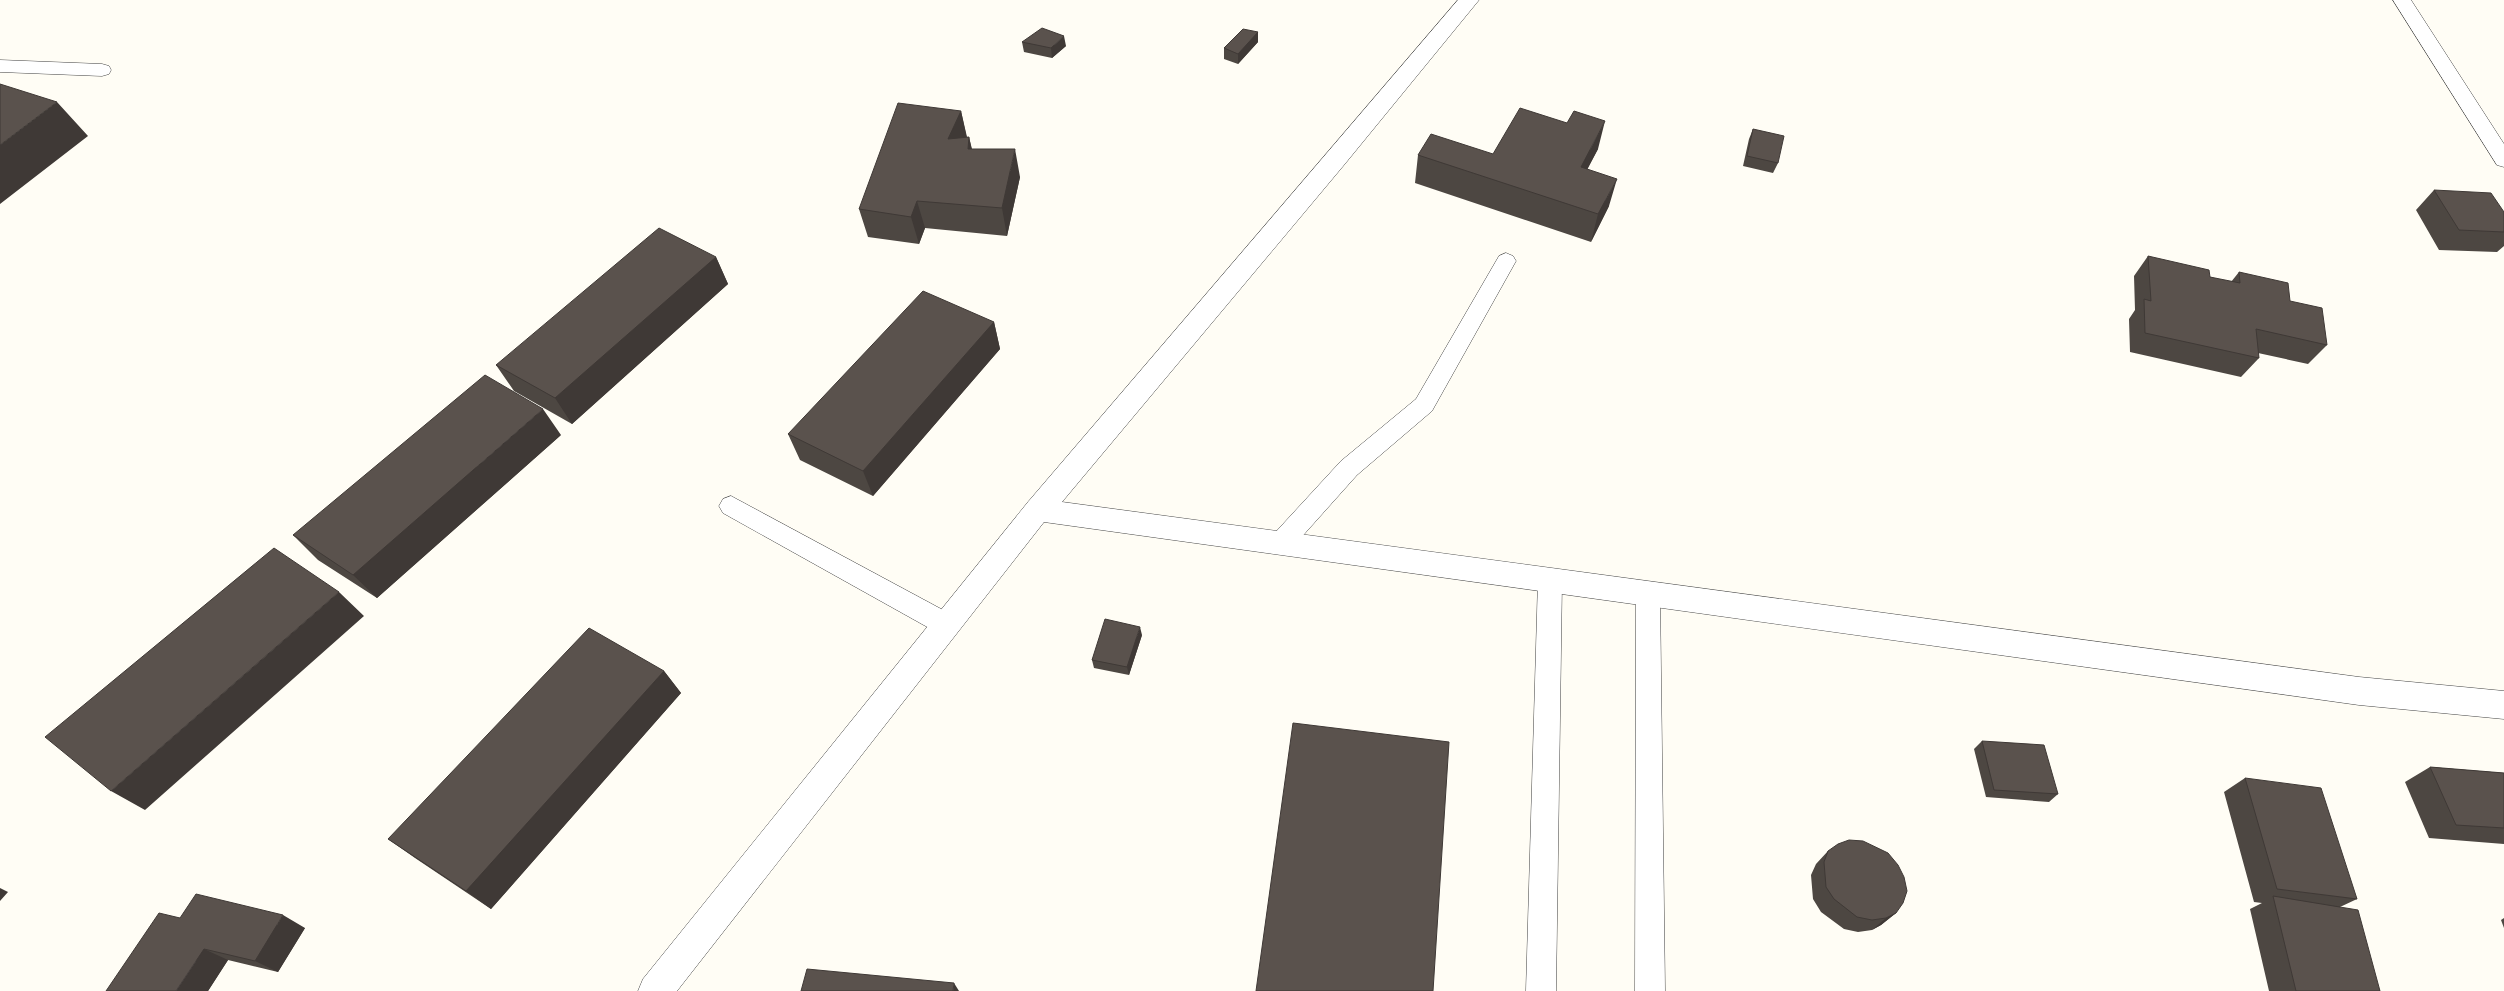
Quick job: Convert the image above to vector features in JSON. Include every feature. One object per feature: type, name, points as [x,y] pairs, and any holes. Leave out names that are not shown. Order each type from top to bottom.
[{"type":"street","points":[[656,991],[1038,510],[1336,160],[1469,0]]},
{"type":"street","points":[[1038,510],[2349,690],[2504,705]]},
{"type":"lane","points":[[2402,0],[2504,160]]},
{"type":"lane","points":[[0,66],[102,70]]},
{"type":"lane","points":[[1281,543],[1349,468],[1424,405],[1506,261]]},
{"type":"lane","points":[[731,506],[947,625]]},
{"type":"lane","points":[[1541,991],[1550,580]]},
{"type":"lane","points":[[1648,594],[1650,991]]},
{"type":"building","points":[[1042,28],[1064,36],[1051,48],[1022,42]]},
{"type":"building","points":[[1243,29],[1258,32],[1238,54],[1224,48]]},
{"type":"building","points":[[0,84],[57,102],[0,145]]},
{"type":"building","points":[[898,103],[961,111],[948,139],[969,137],[968,149],[1015,149],[1002,208],[917,201],[911,217],[859,209]]},
{"type":"building","points":[[1520,108],[1567,123],[1574,111],[1605,121],[1581,167],[1617,179],[1598,214],[1418,155],[1431,134],[1493,154]]},
{"type":"building","points":[[1753,129],[1784,136],[1778,163],[1747,156]]},
{"type":"building","points":[[2434,190],[2491,193],[2504,212],[2504,232],[2459,230]]},
{"type":"building","points":[[659,228],[716,257],[555,398],[496,365]]},
{"type":"building","points":[[2148,256],[2209,270],[2210,277],[2240,283],[2239,272],[2288,283],[2290,301],[2322,308],[2327,345],[2256,329],[2259,358],[2145,333],[2144,299],[2151,301]]},
{"type":"building","points":[[923,291],[994,322],[863,471],[788,434]]},
{"type":"building","points":[[485,375],[543,409],[353,575],[293,535]]},
{"type":"building","points":[[274,548],[339,592],[111,791],[45,737]]},
{"type":"building","points":[[1105,619],[1140,627],[1127,667],[1092,660]]},
{"type":"building","points":[[589,628],[664,671],[466,891],[388,839]]},
{"type":"building","points":[[1293,723],[1449,742],[1433,991],[1256,991]]},
{"type":"building","points":[[1982,741],[2044,745],[2058,794],[1994,790]]},
{"type":"building","points":[[2430,767],[2504,773],[2504,828],[2456,825]]},
{"type":"building","points":[[2245,778],[2321,788],[2357,899],[2277,889]]},
{"type":"building","points":[[1849,840],[1863,841],[1888,853],[1898,865],[1904,877],[1907,891],[1903,903],[1896,913],[1886,918],[1872,920],[1857,917],[1834,899],[1826,887],[1824,862],[1828,851],[1838,844]]},
{"type":"building","points":[[196,894],[283,915],[255,961],[204,949],[176,991],[106,991],[159,913],[180,918]]},
{"type":"building","points":[[2273,896],[2358,910],[2380,991],[2296,991]]},
{"type":"building","points":[[807,969],[954,983],[953,991],[801,991]]}]
